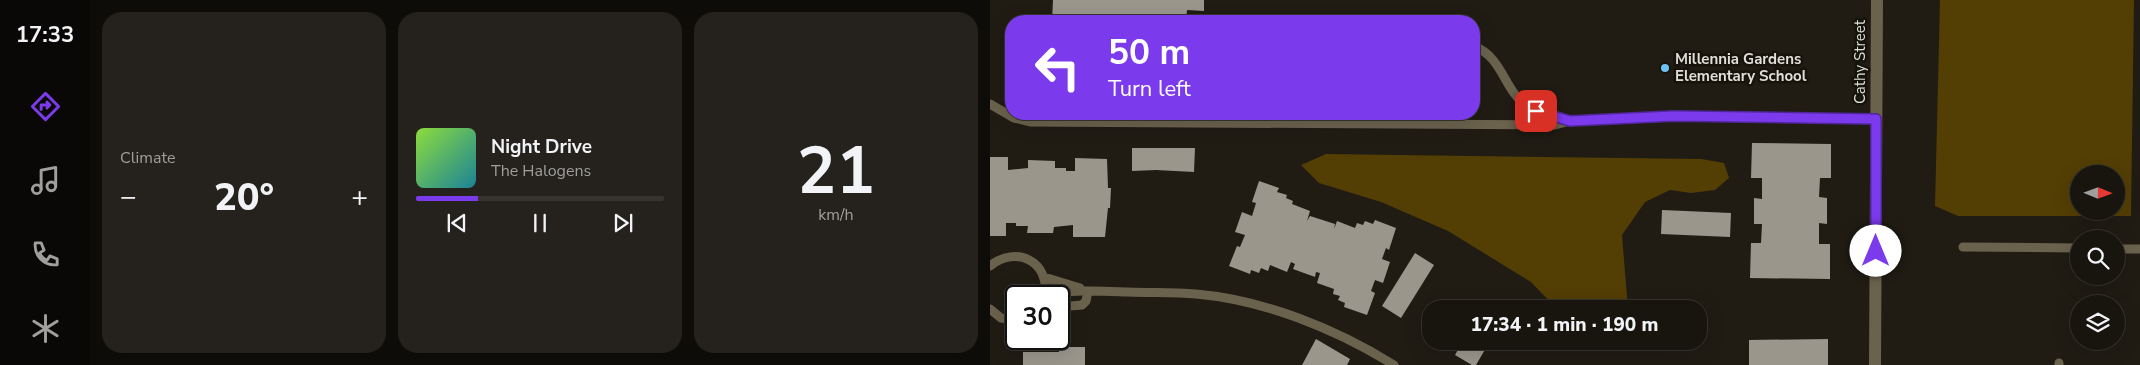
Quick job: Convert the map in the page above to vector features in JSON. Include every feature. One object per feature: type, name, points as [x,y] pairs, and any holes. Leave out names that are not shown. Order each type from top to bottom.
[{"type":"street","name":"Cathy Street","points":[[1875,365],[1877,0]]},
{"type":"lane","points":[[1480,50],[1493,58],[1514,92],[1527,106],[1570,121]]},
{"type":"lane","points":[[990,104],[1005,113]]},
{"type":"lane","points":[[1022,120],[1031,122],[1243,124],[1555,125],[1570,121],[1674,116],[1876,119]]},
{"type":"lane","points":[[1243,124],[1251,120]]},
{"type":"lane","points":[[1316,120],[1322,123]]},
{"type":"lane","points":[[1963,247],[2070,248]]},
{"type":"lane","points":[[2125,249],[2140,249]]},
{"type":"lane","points":[[990,266],[999,259],[1009,256],[1020,256],[1035,264],[1044,277],[1044,285]]},
{"type":"lane","points":[[1044,277],[1088,290]]},
{"type":"lane","points":[[1070,306],[1082,305],[1086,301],[1088,290]]},
{"type":"lane","points":[[1070,291],[1088,290],[1196,294],[1238,300],[1287,314],[1340,335],[1394,365]]},
{"type":"lane","points":[[990,309],[1001,318],[1005,319]]},
{"type":"shaded area","points":[[1940,0],[2134,0],[2131,216],[2125,216],[2125,165],[2070,165],[2070,216],[1958,216],[1935,206]]},
{"type":"shaded area","points":[[1326,154],[1701,159],[1724,163],[1729,178],[1715,190],[1691,193],[1670,190],[1645,202],[1622,235],[1627,300],[1548,300],[1531,282],[1448,231],[1381,202],[1319,183],[1301,165]]},
{"type":"building","points":[[1053,0],[1204,0],[1204,11],[1187,10],[1187,15],[1052,15]]},
{"type":"building","points":[[1752,143],[1831,144],[1831,178],[1820,178],[1819,197],[1827,198],[1827,224],[1819,223],[1819,244],[1830,244],[1830,279],[1750,278],[1751,243],[1761,243],[1762,224],[1754,224],[1754,198],[1762,199],[1762,178],[1751,178]]},
{"type":"building","points":[[1132,148],[1195,148],[1194,172],[1132,171]]},
{"type":"building","points":[[990,157],[1008,157],[1008,170],[1028,168],[1028,160],[1055,161],[1055,168],[1066,168],[1066,171],[1075,171],[1075,158],[1107,159],[1108,188],[1111,188],[1105,237],[1073,237],[1073,225],[1054,227],[1053,233],[1027,233],[1028,226],[1016,226],[1016,223],[1006,223],[1006,236],[990,236]]},
{"type":"building","points":[[1259,181],[1279,188],[1277,192],[1287,195],[1286,198],[1293,201],[1292,204],[1310,211],[1307,221],[1310,216],[1335,224],[1334,229],[1337,221],[1355,228],[1357,223],[1363,225],[1365,221],[1373,224],[1375,220],[1396,228],[1389,250],[1386,248],[1382,259],[1390,262],[1383,283],[1375,280],[1371,291],[1375,293],[1367,315],[1344,307],[1345,303],[1338,300],[1340,296],[1333,294],[1334,289],[1317,283],[1320,273],[1316,272],[1315,277],[1293,269],[1295,264],[1291,262],[1287,272],[1270,265],[1268,271],[1261,268],[1259,273],[1251,270],[1250,274],[1229,266],[1237,246],[1240,247],[1245,235],[1235,232],[1242,212],[1252,216],[1256,203],[1252,202]]},
{"type":"building","points":[[1662,210],[1731,213],[1730,237],[1661,234]]},
{"type":"building","points":[[1415,253],[1434,265],[1401,318],[1382,306]]},
{"type":"building","points":[[1316,339],[1350,359],[1347,365],[1302,365]]},
{"type":"building","points":[[1828,339],[1828,365],[1749,365],[1749,340]]},
{"type":"building","points":[[1070,347],[1085,347],[1085,365],[1023,365],[1023,352],[1059,352],[1059,350],[1070,350]]},
{"type":"building","points":[[1458,350],[1485,350],[1476,365],[1472,365],[1455,355]]},
{"type":"place","name":"Millennia Gardens Elementary School","points":[[1665,68]]},
{"type":"route","points":[[1536,111],[1570,121],[1602,121],[1674,116],[1876,119],[1876,251]]}]
